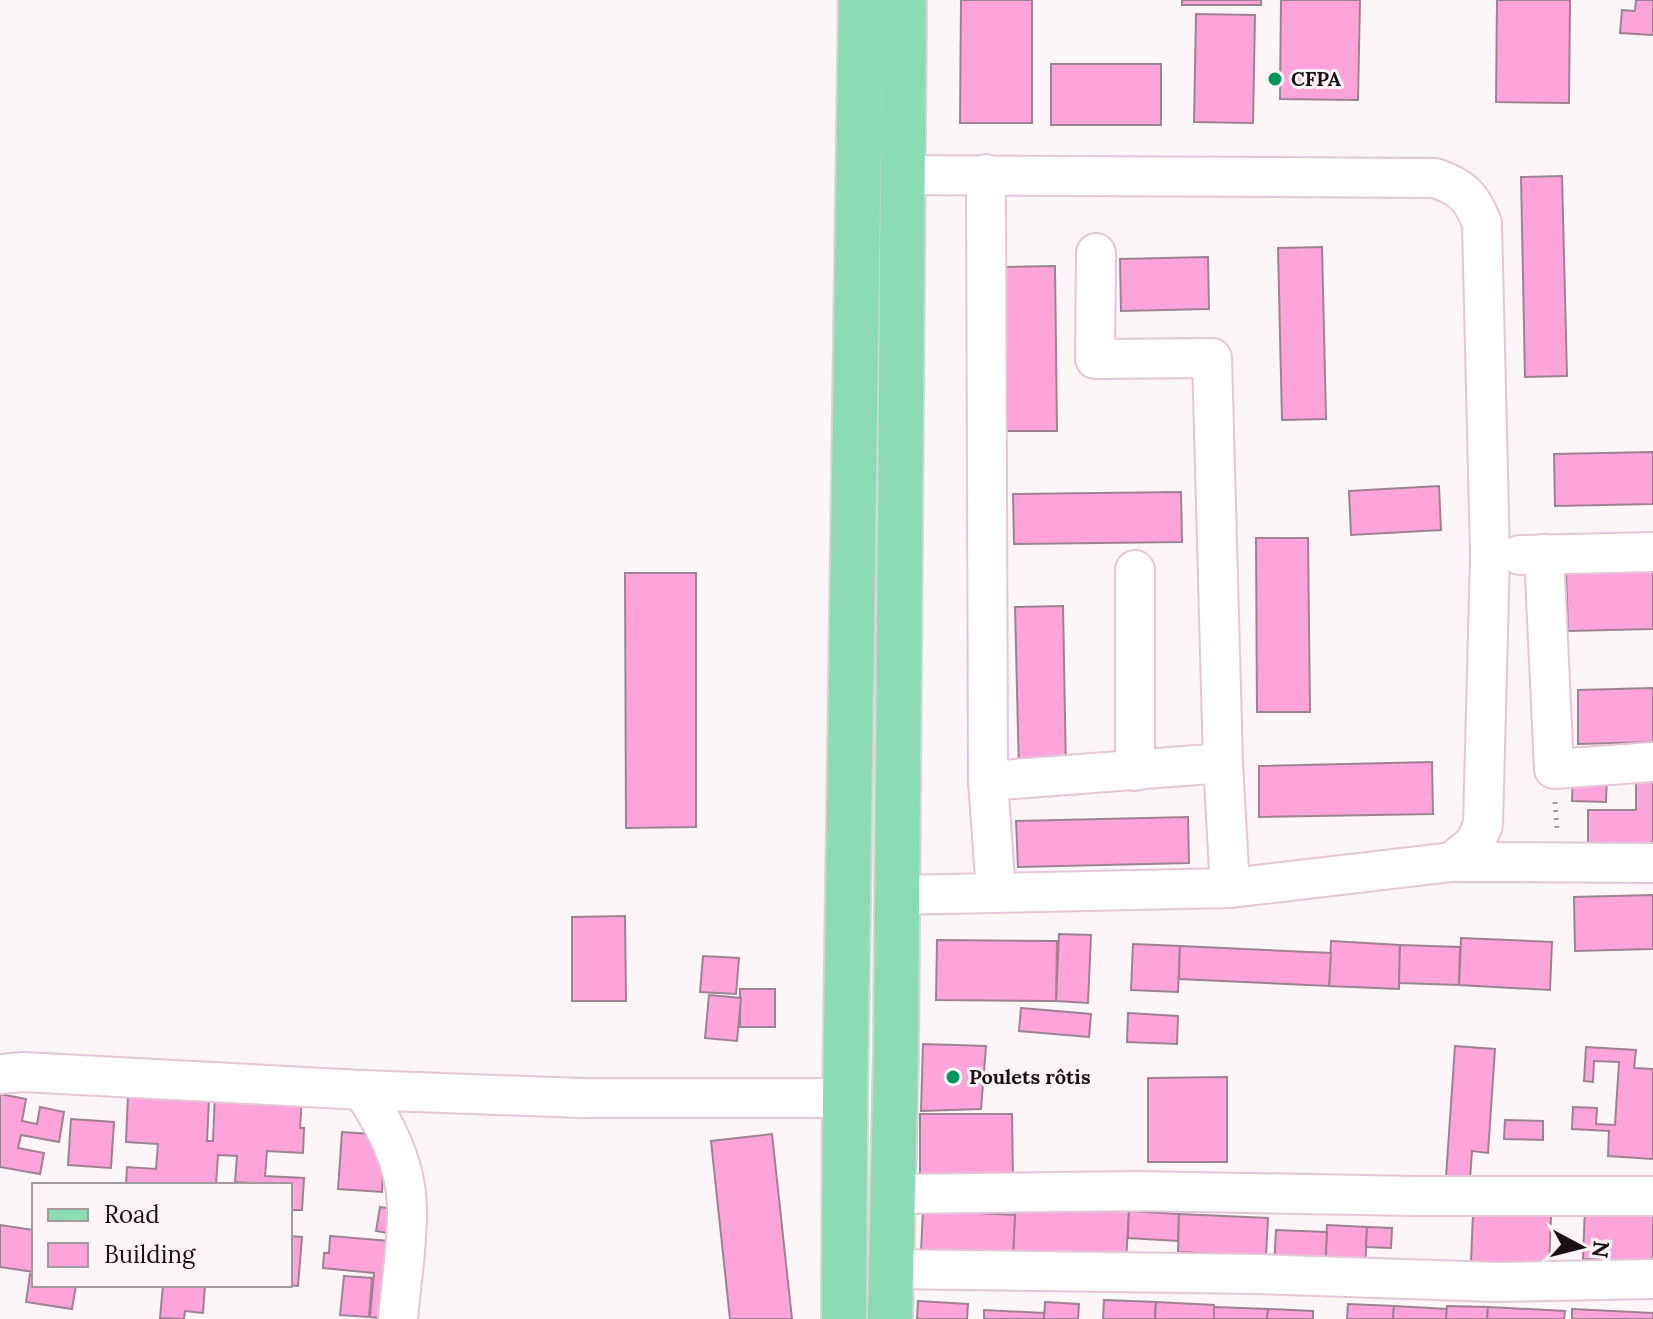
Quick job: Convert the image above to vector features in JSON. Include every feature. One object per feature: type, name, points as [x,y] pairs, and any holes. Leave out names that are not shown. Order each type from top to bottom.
[{"type":"main road","points":[[844,1319],[861,0]]},
{"type":"main road","points":[[890,1319],[897,895],[904,0]]},
{"type":"street","points":[[986,174],[988,781],[996,893]]},
{"type":"street","points":[[904,175],[1435,178],[1454,184],[1473,201],[1482,223],[1490,556],[1485,806],[1483,825],[1475,843],[1452,862]]},
{"type":"street","points":[[1096,253],[1095,359],[1212,358],[1223,763],[1230,888]]},
{"type":"street","points":[[1490,556],[1653,552]]},
{"type":"street","points":[[1544,554],[1554,769],[1653,762]]},
{"type":"street","points":[[1135,570],[1135,771]]},
{"type":"street","points":[[988,781],[1223,763]]},
{"type":"street","points":[[897,895],[1230,888],[1452,862],[1653,863]]},
{"type":"street","points":[[0,1074],[23,1072],[580,1098],[845,1098]]},
{"type":"street","points":[[362,1090],[393,1143],[407,1205],[398,1319]]},
{"type":"street","points":[[892,1194],[1137,1191],[1653,1196]]},
{"type":"street","points":[[890,1269],[1242,1273],[1496,1282],[1653,1279]]},
{"type":"path","points":[[1554,769],[1558,862]]},
{"type":"building","points":[[961,0],[1032,0],[1032,123],[960,123]]},
{"type":"building","points":[[1182,0],[1261,0],[1261,5],[1182,5]]},
{"type":"building","points":[[1281,0],[1360,0],[1358,100],[1280,99]]},
{"type":"building","points":[[1497,0],[1570,0],[1569,103],[1496,102]]},
{"type":"building","points":[[1636,0],[1653,0],[1653,35],[1620,33],[1622,10],[1635,11]]},
{"type":"building","points":[[1196,14],[1255,15],[1253,123],[1194,122]]},
{"type":"building","points":[[1051,64],[1161,64],[1161,125],[1051,125]]},
{"type":"building","points":[[1562,176],[1567,376],[1525,377],[1521,177]]},
{"type":"building","points":[[1322,247],[1326,419],[1282,420],[1278,248]]},
{"type":"building","points":[[1208,257],[1209,309],[1121,311],[1120,259]]},
{"type":"building","points":[[1055,266],[1057,431],[1007,431],[1005,267]]},
{"type":"building","points":[[1653,452],[1653,504],[1555,506],[1554,454]]},
{"type":"building","points":[[1439,486],[1441,530],[1351,535],[1349,491]]},
{"type":"building","points":[[1181,492],[1182,542],[1014,544],[1013,494]]},
{"type":"building","points":[[1256,538],[1308,538],[1310,712],[1257,712]]},
{"type":"building","points":[[1653,571],[1653,629],[1568,631],[1566,573]]},
{"type":"building","points":[[625,573],[696,573],[696,827],[626,828]]},
{"type":"building","points":[[1063,606],[1066,772],[1019,772],[1015,607]]},
{"type":"building","points":[[1653,688],[1653,742],[1578,744],[1578,690]]},
{"type":"building","points":[[1432,762],[1433,814],[1259,817],[1259,766]]},
{"type":"building","points":[[1636,762],[1653,762],[1653,858],[1588,858],[1588,810],[1636,810]]},
{"type":"building","points":[[1573,775],[1607,776],[1606,802],[1572,801]]},
{"type":"building","points":[[1188,817],[1189,863],[1018,867],[1016,821]]},
{"type":"building","points":[[1653,895],[1653,949],[1575,951],[1574,897]]},
{"type":"building","points":[[625,916],[626,1001],[572,1001],[572,917]]},
{"type":"building","points":[[1059,934],[1091,935],[1088,1003],[1056,1001]]},
{"type":"building","points":[[1461,938],[1552,942],[1550,990],[1459,985]]},
{"type":"building","points":[[937,940],[1057,941],[1056,1001],[936,1000]]},
{"type":"building","points":[[1331,941],[1400,945],[1399,989],[1329,986]]},
{"type":"building","points":[[1133,944],[1180,946],[1178,992],[1131,990]]},
{"type":"building","points":[[1400,945],[1460,947],[1459,985],[1399,983]]},
{"type":"building","points":[[1180,946],[1331,953],[1329,986],[1179,979]]},
{"type":"building","points":[[703,956],[739,958],[736,994],[700,992]]},
{"type":"building","points":[[740,989],[775,989],[775,1027],[740,1027]]},
{"type":"building","points":[[709,995],[741,998],[737,1041],[705,1038]]},
{"type":"building","points":[[1021,1008],[1091,1014],[1089,1037],[1019,1031]]},
{"type":"building","points":[[1128,1013],[1178,1016],[1177,1044],[1127,1042]]},
{"type":"building","name":"Poulets rôtis","points":[[923,1044],[986,1046],[981,1109],[921,1111]]},
{"type":"building","points":[[1455,1046],[1495,1049],[1488,1153],[1472,1151],[1470,1179],[1446,1177]]},
{"type":"building","points":[[1586,1047],[1636,1050],[1634,1068],[1653,1069],[1653,1159],[1608,1156],[1609,1131],[1572,1129],[1573,1107],[1597,1108],[1596,1124],[1615,1125],[1619,1062],[1594,1061],[1593,1082],[1584,1081]]},
{"type":"building","points":[[1227,1077],[1227,1162],[1148,1162],[1148,1078]]},
{"type":"building","points":[[215,1092],[302,1097],[300,1128],[304,1128],[303,1153],[267,1151],[265,1176],[304,1178],[302,1210],[292,1210],[292,1183],[235,1182],[237,1156],[218,1155],[216,1183],[126,1183],[127,1167],[156,1169],[158,1144],[126,1142],[128,1094],[209,1099],[207,1141],[213,1141]]},
{"type":"building","points":[[0,1094],[26,1099],[22,1121],[37,1124],[40,1107],[64,1112],[59,1142],[21,1135],[18,1148],[44,1153],[40,1174],[0,1167]]},
{"type":"building","points":[[920,1114],[1012,1114],[1013,1181],[920,1182]]},
{"type":"building","points":[[71,1119],[114,1122],[111,1168],[68,1165]]},
{"type":"building","points":[[1505,1120],[1543,1121],[1543,1140],[1504,1139]]},
{"type":"building","points":[[342,1132],[385,1135],[382,1192],[338,1189]]},
{"type":"building","points":[[772,1134],[792,1319],[730,1319],[711,1141]]},
{"type":"building","points":[[1015,1206],[1129,1211],[1126,1261],[1013,1256]]},
{"type":"building","points":[[1585,1206],[1653,1209],[1653,1262],[1583,1259]]},
{"type":"building","points":[[380,1207],[419,1213],[415,1238],[376,1231]]},
{"type":"building","points":[[923,1210],[1015,1215],[1013,1256],[921,1252]]},
{"type":"building","points":[[1129,1211],[1179,1214],[1178,1241],[1128,1238]]},
{"type":"building","points":[[1473,1213],[1551,1216],[1549,1266],[1471,1263]]},
{"type":"building","points":[[1179,1214],[1268,1218],[1266,1256],[1178,1252]]},
{"type":"building","points":[[0,1225],[32,1230],[32,1272],[0,1267]]},
{"type":"building","points":[[1327,1225],[1367,1227],[1365,1272],[1325,1270]]},
{"type":"building","points":[[1367,1227],[1392,1228],[1391,1248],[1366,1247]]},
{"type":"building","points":[[1276,1230],[1327,1232],[1325,1270],[1274,1268]]},
{"type":"building","points":[[292,1236],[302,1237],[298,1286],[292,1285]]},
{"type":"building","points":[[330,1236],[401,1242],[390,1319],[370,1317],[374,1273],[323,1268],[324,1253],[329,1253]]},
{"type":"building","points":[[30,1274],[32,1287],[76,1287],[72,1309],[26,1302]]},
{"type":"building","points":[[344,1276],[372,1278],[369,1317],[340,1315]]},
{"type":"building","points":[[163,1287],[205,1287],[203,1313],[185,1311],[184,1319],[160,1318]]},
{"type":"building","points":[[1104,1300],[1156,1302],[1155,1319],[1103,1319]]},
{"type":"building","points":[[918,1301],[968,1304],[967,1319],[917,1319]]},
{"type":"building","points":[[1045,1302],[1079,1304],[1078,1319],[1044,1319]]},
{"type":"building","points":[[1156,1302],[1214,1305],[1214,1319],[1155,1319]]},
{"type":"building","points":[[1348,1304],[1394,1306],[1393,1319],[1347,1319]]},
{"type":"building","points":[[1394,1306],[1447,1309],[1446,1319],[1393,1319]]},
{"type":"building","points":[[1447,1306],[1488,1307],[1487,1319],[1446,1319]]},
{"type":"building","points":[[1214,1307],[1268,1309],[1267,1319],[1214,1319]]},
{"type":"building","points":[[1488,1307],[1565,1311],[1564,1319],[1487,1319]]},
{"type":"building","points":[[1268,1309],[1313,1311],[1313,1319],[1267,1319]]},
{"type":"building","points":[[1572,1309],[1653,1313],[1653,1319],[1572,1319]]},
{"type":"building","points":[[984,1310],[1044,1313],[1044,1319],[984,1319]]},
{"type":"place","name":"CFPA","points":[[1275,79]]},
{"type":"place","name":"Poulets rôtis","points":[[953,1077]]}]
